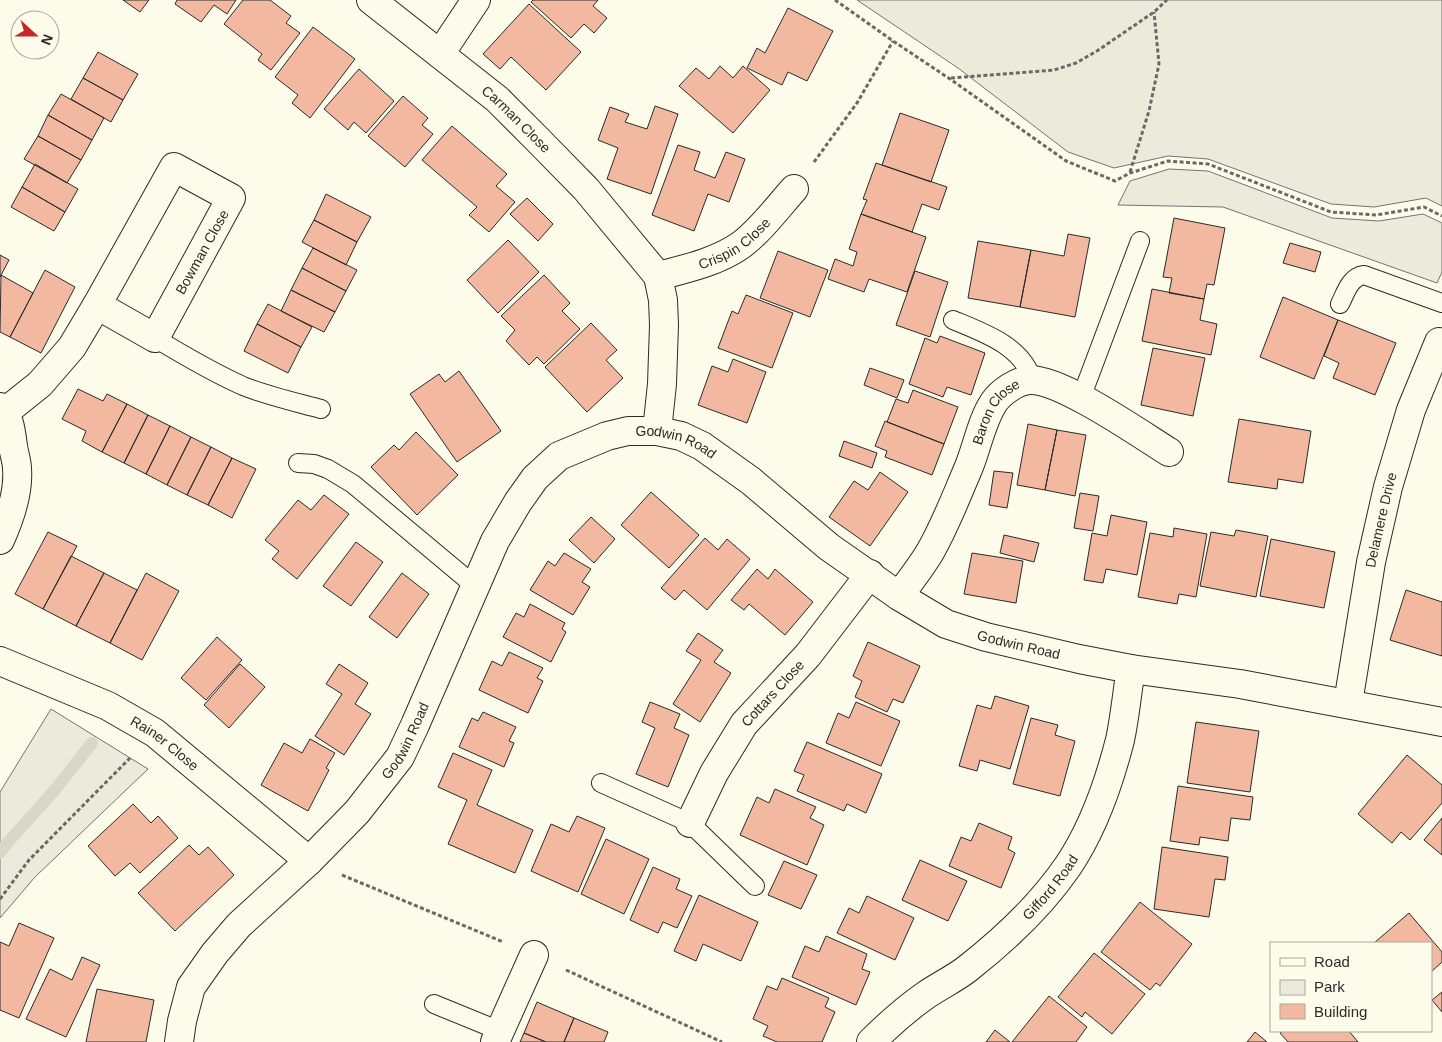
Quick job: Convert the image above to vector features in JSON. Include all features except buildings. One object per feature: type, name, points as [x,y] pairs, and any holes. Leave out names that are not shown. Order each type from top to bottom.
[{"type":"street","name":"Carman Close","points":[[371,0],[497,100],[586,189],[658,276]]},
{"type":"street","points":[[440,54],[476,0]]},
{"type":"street","name":"Bowman Close","points":[[0,540],[12,510],[17,488],[17,468],[11,430],[3,409],[40,384],[72,347],[174,167],[231,198],[154,338]]},
{"type":"street","name":"Crispin Close","points":[[658,276],[690,268],[723,255],[740,245],[756,232],[794,189]]},
{"type":"street","points":[[657,431],[662,384],[664,325],[663,300],[658,276]]},
{"type":"street","points":[[97,305],[154,338]]},
{"type":"street","name":"Delamere Drive","points":[[1348,703],[1371,562],[1388,487],[1411,410],[1441,340]]},
{"type":"street","name":"Baron Close","points":[[900,596],[930,552],[949,514],[970,466],[995,400],[1018,383],[1032,380],[1056,386],[1081,398],[1170,452]]},
{"type":"street","name":"Godwin Road","points":[[178,1042],[192,988],[215,953],[239,925],[309,861],[357,812],[400,757],[495,541],[518,502],[535,478],[559,456],[607,436],[628,431],[657,431],[681,436],[702,446],[751,481],[829,547],[900,596],[946,624],[1036,650],[1130,669],[1240,684],[1442,722]]},
{"type":"street","name":"Cottars Close","points":[[690,822],[714,773],[744,724],[808,655],[870,574]]},
{"type":"street","name":"Rainer Close","points":[[0,661],[108,706],[134,719],[155,733],[309,861]]},
{"type":"street","name":"Gifford Road","points":[[871,1042],[901,1014],[966,970],[1000,942],[1035,906],[1068,866],[1091,824],[1106,784],[1120,739],[1130,669]]},
{"type":"street","points":[[497,1036],[534,955]]},
{"type":"lane","points":[[1081,398],[1140,241]]},
{"type":"lane","points":[[1340,304],[1350,282],[1358,276],[1364,275],[1442,303]]},
{"type":"lane","points":[[952,320],[982,332],[1006,346],[1026,364],[1032,380]]},
{"type":"lane","points":[[154,338],[196,363],[243,386],[321,409]]},
{"type":"lane","points":[[298,463],[314,464],[328,469],[353,484],[475,586]]},
{"type":"lane","points":[[600,783],[690,822],[755,886]]},
{"type":"lane","points":[[434,1004],[497,1036]]},
{"type":"path","points":[[835,0],[1066,161],[1115,181],[1130,173],[1168,161],[1208,164],[1331,212],[1376,215],[1424,207],[1442,216]]},
{"type":"path","points":[[950,79],[1054,70],[1076,63],[1154,12],[1167,0]]},
{"type":"path","points":[[1130,173],[1149,111],[1159,64],[1154,12]]},
{"type":"path","points":[[794,189],[857,103],[892,41]]},
{"type":"path","points":[[0,899],[29,860],[155,733]]},
{"type":"green space","points":[[857,0],[1442,0],[1442,206],[1426,198],[1374,207],[1331,204],[1208,159],[1168,156],[1114,168],[1068,152],[958,68]]},
{"type":"green space","points":[[1169,169],[1208,171],[1332,218],[1379,221],[1423,214],[1442,223],[1442,272],[1437,283],[1223,207],[1118,205],[1130,181]]},
{"type":"green space","points":[[51,709],[148,769],[35,877],[0,918],[0,792]]},
{"type":"waterway","points":[[0,853],[54,791],[92,743]]}]
